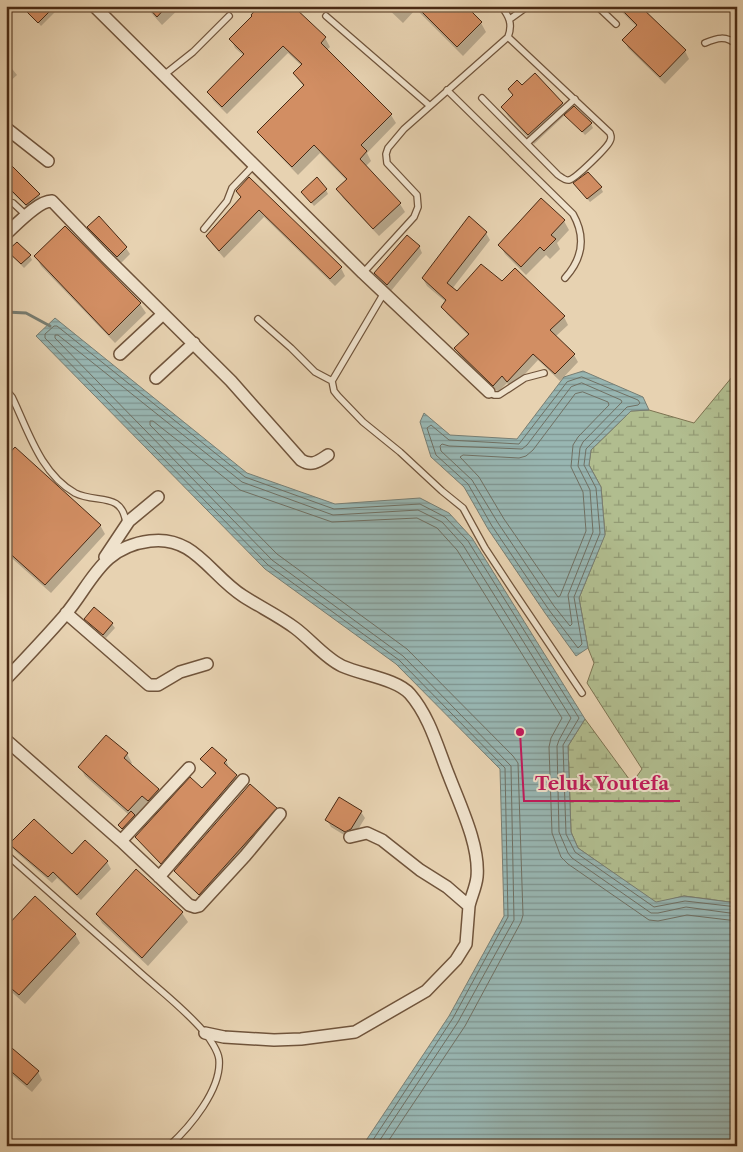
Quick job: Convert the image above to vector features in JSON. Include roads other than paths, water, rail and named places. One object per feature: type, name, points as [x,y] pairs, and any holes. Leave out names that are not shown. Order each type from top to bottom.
[{"type":"street","points":[[94,6],[362,273],[489,392]]},
{"type":"street","points":[[6,128],[48,161]]},
{"type":"street","points":[[6,234],[47,201],[52,201],[231,381],[302,460],[313,464],[328,456]]},
{"type":"street","points":[[120,354],[164,314]]},
{"type":"street","points":[[156,378],[194,343]]},
{"type":"street","points":[[6,679],[66,613],[136,513],[158,498]]},
{"type":"street","points":[[98,567],[119,551],[132,545],[149,541],[167,540],[184,545],[234,590],[295,628],[333,661],[402,687],[417,703],[431,730],[469,829],[477,877],[468,906],[468,938],[456,960],[426,991],[355,1032],[301,1039],[274,1040],[224,1037],[206,1033]]},
{"type":"street","points":[[66,613],[149,685],[158,685],[180,672],[207,664]]},
{"type":"street","points":[[6,740],[121,841],[189,905],[195,907],[199,906],[245,856],[280,814]]},
{"type":"street","points":[[121,841],[189,768]]},
{"type":"street","points":[[159,877],[243,780]]},
{"type":"street","points":[[350,837],[367,833],[382,840],[420,870],[448,888],[468,906]]},
{"type":"lane","points":[[362,273],[414,217],[418,207],[417,195],[387,163],[386,154],[388,148],[404,129],[508,37],[511,30],[510,19],[501,6]]},
{"type":"lane","points":[[510,19],[528,6]]},
{"type":"lane","points":[[597,6],[616,24]]},
{"type":"lane","points":[[164,76],[193,52],[229,16]]},
{"type":"lane","points":[[326,16],[430,106]]},
{"type":"lane","points":[[482,98],[558,175],[569,180],[598,157],[612,138],[610,133],[575,99],[508,37]]},
{"type":"lane","points":[[705,43],[724,38],[737,45]]},
{"type":"lane","points":[[447,90],[573,214],[582,242],[580,257],[574,268],[565,278]]},
{"type":"lane","points":[[527,143],[575,99]]},
{"type":"lane","points":[[204,230],[227,201],[232,188],[254,165]]},
{"type":"lane","points":[[6,201],[13,203],[27,216]]},
{"type":"lane","points":[[384,293],[332,381],[334,391],[363,422],[463,508],[512,589],[582,693]]},
{"type":"lane","points":[[258,319],[315,372],[332,381]]},
{"type":"lane","points":[[489,392],[494,395],[500,395],[525,378],[544,373]]},
{"type":"lane","points":[[6,390],[15,403],[36,449],[50,472],[74,492],[90,498],[115,502],[121,507],[125,515],[126,525]]},
{"type":"lane","points":[[6,854],[175,1003],[206,1033],[219,1057],[216,1082],[208,1102],[169,1146]]},
{"type":"water","points":[[55,318],[247,473],[335,504],[420,498],[449,513],[472,538],[585,719],[568,746],[571,832],[578,848],[656,902],[684,896],[737,903],[737,1146],[363,1145],[449,1016],[504,916],[500,769],[396,664],[265,569],[36,336]]},
{"type":"water","points":[[583,371],[643,397],[649,410],[631,411],[591,450],[589,465],[601,487],[605,535],[579,598],[588,648],[576,656],[488,529],[464,487],[431,457],[420,422],[424,413],[450,435],[517,439],[564,377]]},
{"type":"waterway","points":[[6,312],[26,313],[50,326]]},
{"type":"place","name":"Teluk Youtefa","points":[[520,732]]}]
